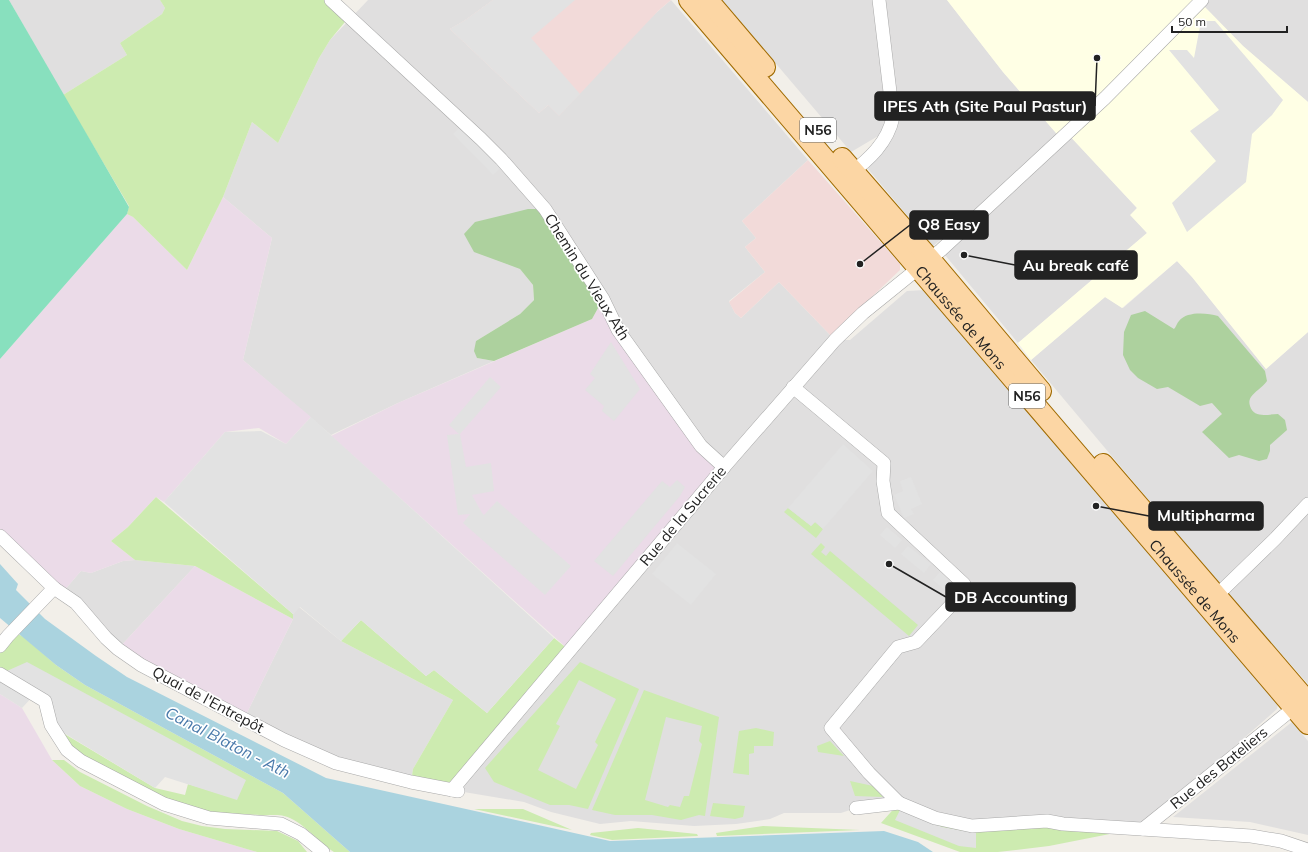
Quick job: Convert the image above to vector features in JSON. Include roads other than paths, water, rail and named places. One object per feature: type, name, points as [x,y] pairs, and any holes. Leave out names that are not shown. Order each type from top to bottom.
[{"type":"main road","name":"Chaussée de Mons","points":[[689,0],[848,175],[1100,461],[1212,601],[1304,701],[1308,724]]},
{"type":"main road","name":"Chaussée de Mons","points":[[708,0],[848,175]]},
{"type":"street","name":"Chemin du Vieux Ath","points":[[332,0],[486,144],[545,209],[603,299],[618,330],[701,446],[724,467]]},
{"type":"street","points":[[848,175],[878,149],[891,128],[893,117],[879,0]]},
{"type":"street","name":"Rue de la Sucrerie","points":[[455,790],[724,467],[836,340],[863,313],[924,263],[1105,98],[1202,0]]},
{"type":"street","points":[[793,387],[884,463],[883,481],[888,513],[964,584],[954,602],[916,642],[898,647],[831,728],[869,773],[899,803],[935,818],[972,826],[1048,821],[1063,824],[1251,836],[1281,841],[1308,850]]},
{"type":"street","points":[[1212,601],[1308,504]]},
{"type":"street","name":"Quai de l'Entrepôt","points":[[0,536],[54,588],[76,603],[118,649],[140,665],[284,740],[336,763],[411,782],[455,790]]},
{"type":"street","points":[[0,646],[54,588]]},
{"type":"street","points":[[0,674],[44,701],[51,725],[67,750],[81,761],[164,804],[210,818],[281,824],[301,834],[323,852]]},
{"type":"street","name":"Rue des Bateliers","points":[[1147,829],[1304,701]]},
{"type":"street","points":[[856,808],[899,803]]},
{"type":"water","name":"Canal Blaton - Ath","points":[[0,564],[18,584],[16,590],[45,619],[127,677],[326,778],[610,841],[884,831],[918,842],[933,852],[350,852],[283,793],[85,685],[56,665],[0,618]]},
{"type":"place","name":"IPES Ath (Site Paul Pastur)","points":[[1097,58]]},
{"type":"place","name":"Au break café","points":[[964,255]]},
{"type":"place","name":"Q8 Easy","points":[[860,264]]},
{"type":"place","name":"Multipharma","points":[[1096,506]]},
{"type":"place","name":"DB Accounting","points":[[889,564]]}]
